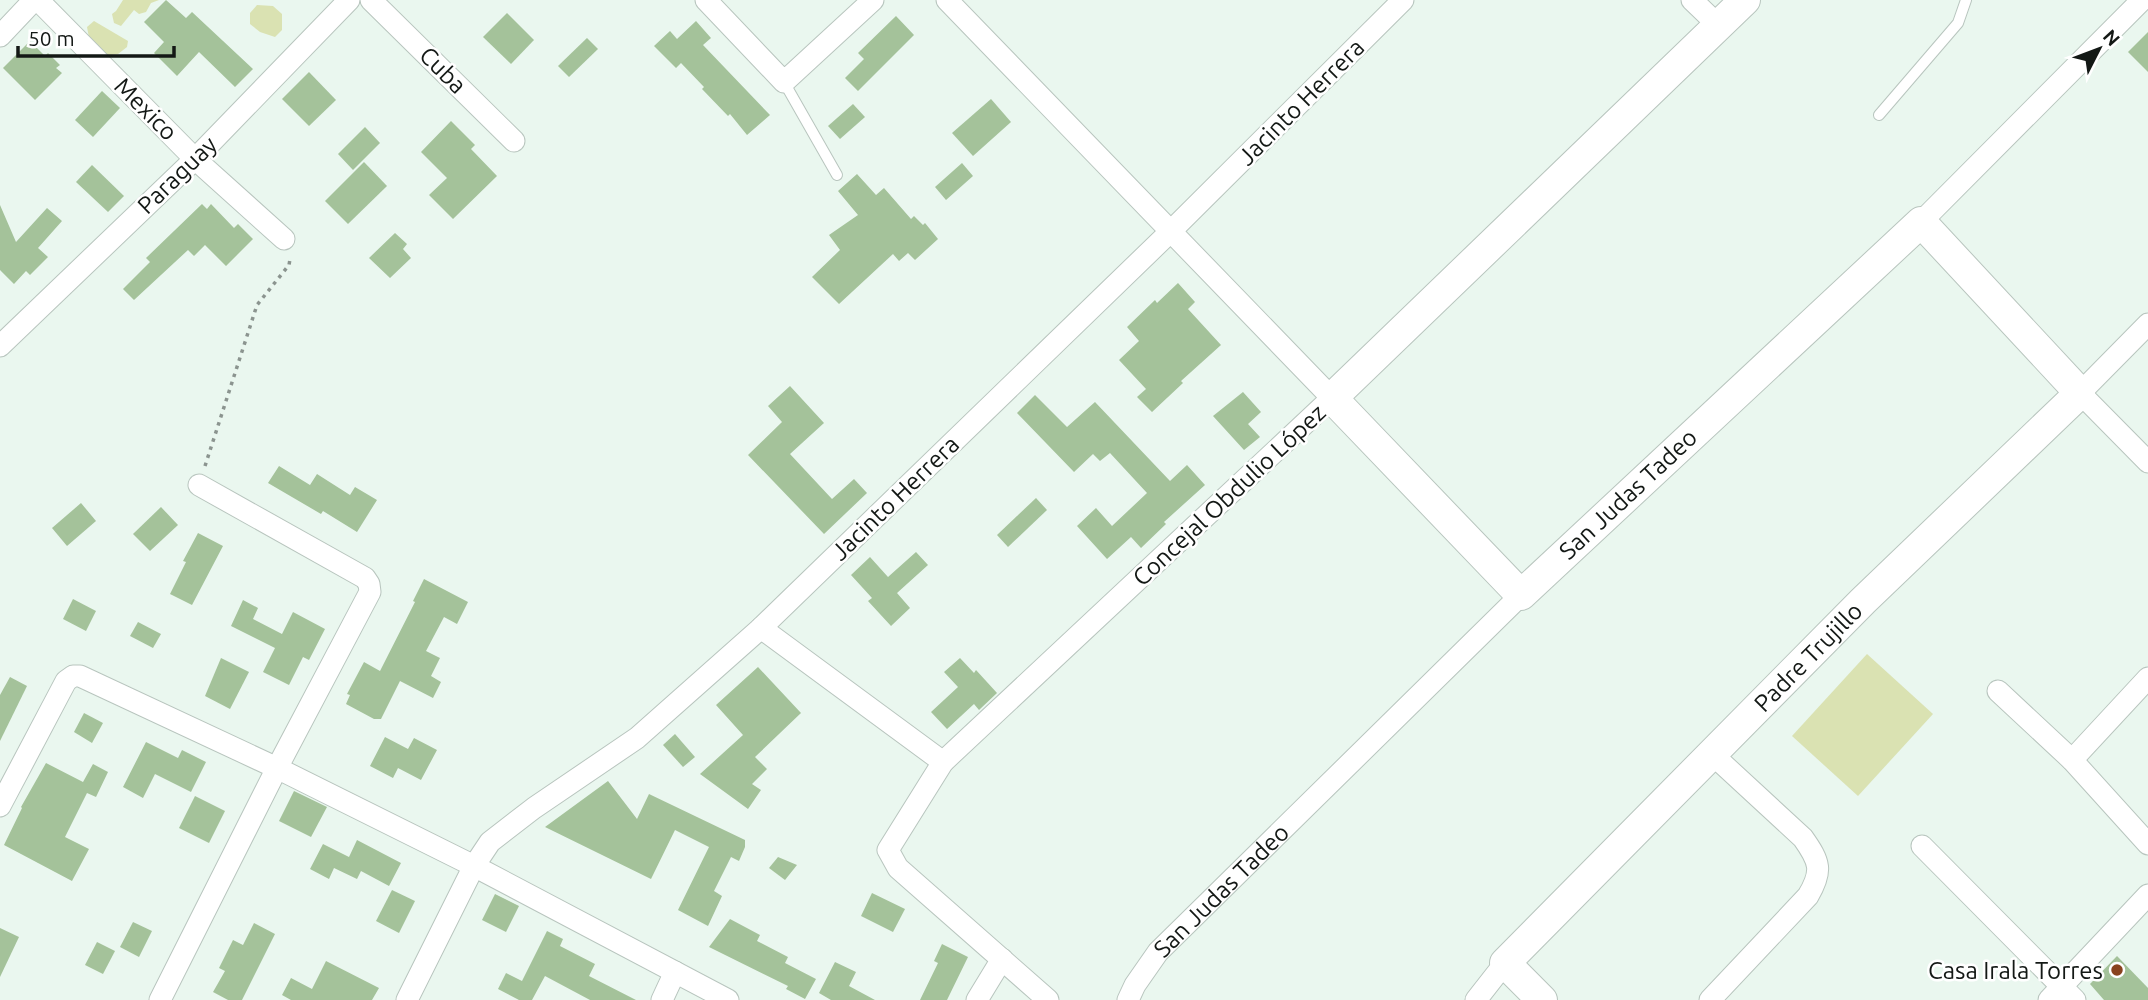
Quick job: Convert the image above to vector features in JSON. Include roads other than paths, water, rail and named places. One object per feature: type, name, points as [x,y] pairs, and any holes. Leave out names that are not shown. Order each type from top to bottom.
[{"type":"street","points":[[0,36],[36,0]]},
{"type":"street","name":"Mexico","points":[[36,0],[195,159],[284,239]]},
{"type":"street","name":"Paraguay","points":[[0,346],[195,159],[349,0]]},
{"type":"street","name":"Cuba","points":[[371,0],[514,141]]},
{"type":"street","points":[[706,0],[784,82],[873,0]]},
{"type":"street","points":[[947,0],[1521,595]]},
{"type":"street","name":"Jacinto Herrera","points":[[407,1000],[474,866],[494,838],[636,738],[761,628],[1171,231],[1403,0]]},
{"type":"street","points":[[1692,0],[1718,26]]},
{"type":"street","name":"Concejal Obdulio López","points":[[1048,1000],[898,868],[888,850],[943,762],[1332,398],[1745,0]]},
{"type":"street","name":"San Judas Tadeo","points":[[1128,1000],[1158,952],[1521,595],[1921,222],[2142,0]]},
{"type":"street","points":[[1921,222],[2080,393],[2148,461]]},
{"type":"street","name":"Padre Trujillo","points":[[1476,1000],[1505,963],[1863,601],[2148,324]]},
{"type":"street","points":[[160,1000],[277,768],[370,592],[365,578],[199,485]]},
{"type":"street","points":[[761,628],[943,762]]},
{"type":"street","points":[[0,806],[66,681],[80,676],[277,768],[474,866],[728,1000]]},
{"type":"street","points":[[2072,761],[2148,678]]},
{"type":"street","points":[[1998,691],[2072,761],[2148,844]]},
{"type":"street","points":[[1710,1000],[1808,896],[1816,881],[1819,867],[1804,838],[1712,754]]},
{"type":"street","points":[[1923,846],[2061,996],[2148,895]]},
{"type":"street","points":[[976,1000],[1002,959]]},
{"type":"street","points":[[1505,963],[1542,1000]]},
{"type":"street","points":[[662,1000],[676,972]]},
{"type":"lane","points":[[1879,115],[1958,23],[1966,0]]},
{"type":"lane","points":[[784,82],[836,175]]},
{"type":"place","name":"Casa Irala Torres","points":[[2117,970]]}]
